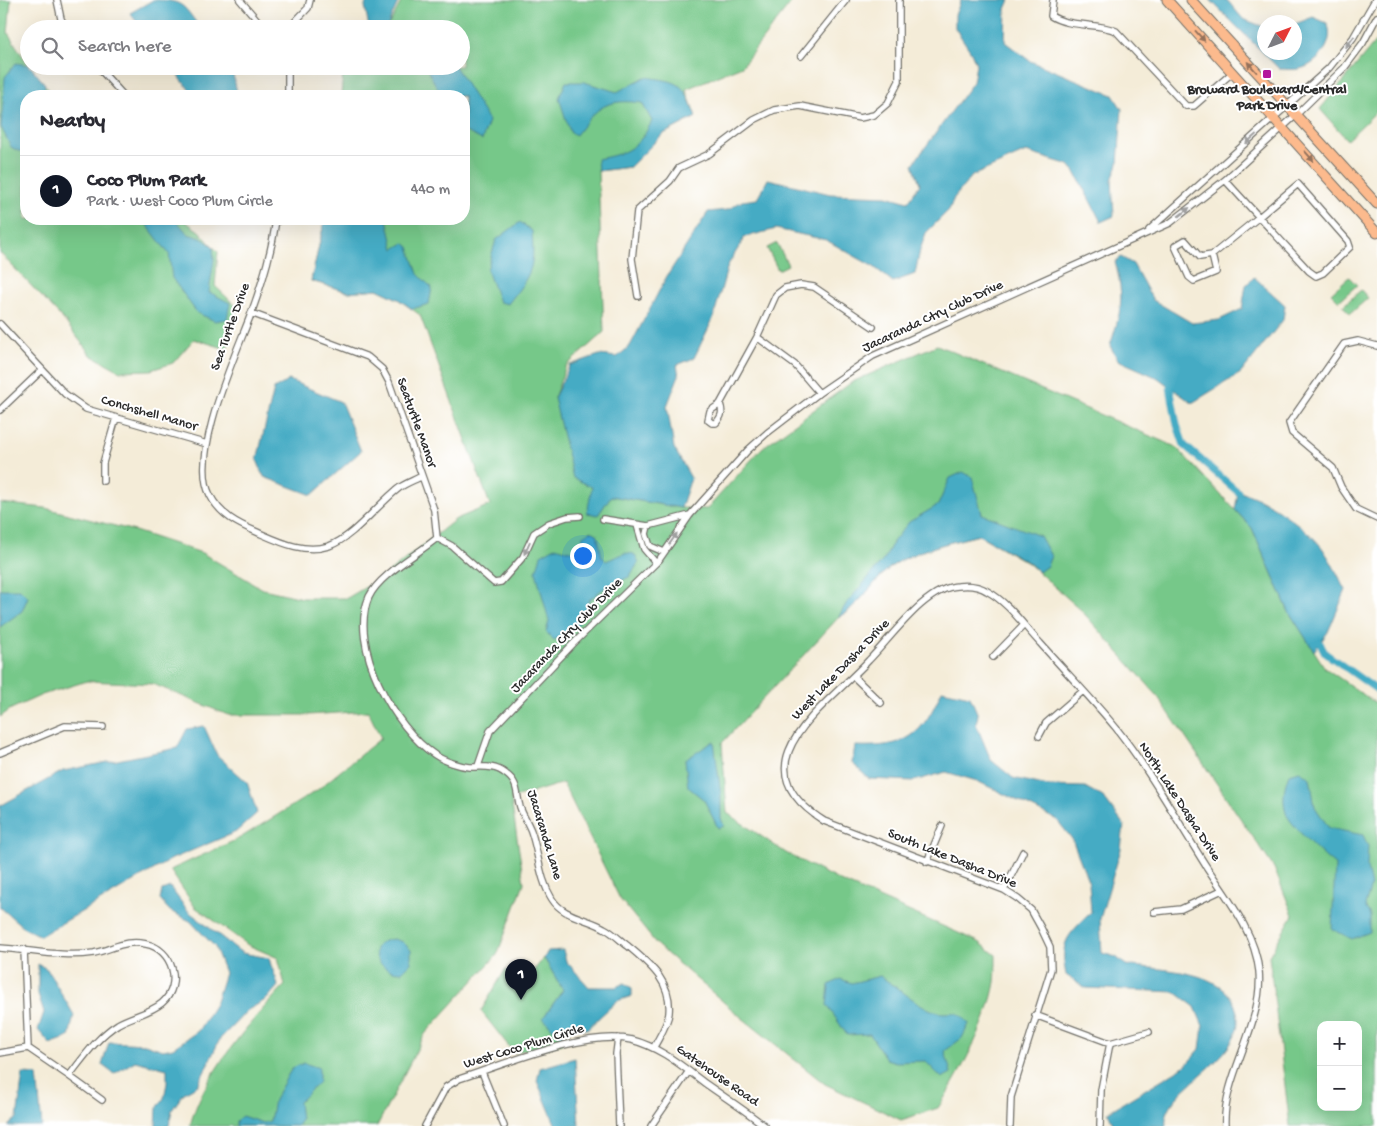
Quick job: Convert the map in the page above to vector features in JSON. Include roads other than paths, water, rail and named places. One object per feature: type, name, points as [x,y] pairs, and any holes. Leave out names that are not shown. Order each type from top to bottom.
[{"type":"main road","points":[[1167,0],[1377,233]]},
{"type":"main road","points":[[1191,0],[1377,204]]},
{"type":"street","points":[[57,0],[62,20]]},
{"type":"street","points":[[240,0],[257,20]]},
{"type":"street","points":[[297,20],[308,8],[310,0]]},
{"type":"street","points":[[802,56],[846,0]]},
{"type":"street","points":[[638,296],[632,259],[637,211],[670,181],[679,168],[709,154],[754,120],[774,110],[800,106],[860,118],[874,115],[888,103],[899,81],[899,0]]},
{"type":"street","points":[[1053,0],[1050,16],[1098,28],[1108,27],[1116,31],[1186,106],[1194,106],[1232,73]]},
{"type":"street","name":"Jacaranda Ctry Club Drive","points":[[1142,236],[1274,119],[1337,60],[1354,38],[1375,0]]},
{"type":"street","name":"Jacaranda Ctry Club Drive","points":[[478,766],[490,731],[573,644],[656,563],[690,515],[748,450],[819,393],[873,356],[1170,223],[1225,180],[1284,128],[1345,67],[1363,43],[1377,18]]},
{"type":"street","points":[[105,75],[119,90]]},
{"type":"street","points":[[288,75],[288,90]]},
{"type":"street","points":[[1212,255],[1216,272],[1194,281],[1189,277],[1175,246],[1185,240],[1200,257],[1212,255],[1259,217],[1298,184],[1348,241],[1350,247],[1323,273],[1316,276],[1308,271],[1259,217],[1225,180]]},
{"type":"street","name":"Sea Turtle Drive","points":[[275,225],[268,256],[251,313],[226,376],[207,444],[206,474],[210,494],[233,522],[287,545],[312,549],[330,545],[343,538],[400,487],[422,476]]},
{"type":"street","points":[[720,404],[757,337],[776,295],[785,288],[801,285],[814,288],[873,326]]},
{"type":"street","name":"Seaturtle Manor","points":[[251,313],[368,357],[382,369],[390,382],[434,510],[436,538]]},
{"type":"street","name":"Conchshell Manor","points":[[0,324],[65,394],[86,409],[207,444]]},
{"type":"street","points":[[757,337],[796,365],[819,393]]},
{"type":"street","points":[[1377,346],[1358,341],[1344,344],[1288,423],[1292,434],[1333,468],[1341,487],[1356,509],[1377,519]]},
{"type":"street","points":[[0,410],[42,370]]},
{"type":"street","points":[[103,481],[103,463],[116,418]]},
{"type":"street","points":[[603,519],[648,526],[690,515]]},
{"type":"street","points":[[436,538],[452,546],[494,583],[502,582],[523,557],[534,533],[549,523],[567,517],[580,516]]},
{"type":"street","points":[[636,524],[644,549],[656,563]]},
{"type":"street","points":[[648,526],[646,534],[650,546],[664,552]]},
{"type":"street","name":"Jacaranda Lane","points":[[436,538],[391,572],[370,596],[364,618],[365,645],[375,674],[389,703],[406,729],[435,756],[452,763],[470,767],[486,766],[506,774],[516,785],[520,808],[532,833],[545,886],[553,902],[567,914],[606,928],[655,969],[668,990],[669,1014],[654,1047]]},
{"type":"street","name":"North Lake Dasha Drive","points":[[929,597],[947,587],[958,586],[985,589],[1013,611],[1117,730],[1247,931],[1259,972],[1255,1016],[1230,1092],[1225,1126]]},
{"type":"street","name":"West Lake Dasha Drive","points":[[795,798],[789,782],[786,760],[795,737],[808,719],[854,677],[929,597]]},
{"type":"street","points":[[993,657],[1024,625]]},
{"type":"street","points":[[854,677],[881,703]]},
{"type":"street","points":[[1039,736],[1046,723],[1083,691]]},
{"type":"street","points":[[0,753],[65,726],[103,727]]},
{"type":"street","name":"South Lake Dasha Drive","points":[[795,798],[806,810],[824,821],[1004,890],[1031,910],[1050,947],[1051,969],[1011,1097],[1010,1126]]},
{"type":"street","points":[[927,862],[942,826]]},
{"type":"street","points":[[1004,890],[1023,852]]},
{"type":"street","points":[[1154,912],[1181,909],[1222,890]]},
{"type":"street","points":[[0,948],[75,954],[95,953],[131,942],[148,944],[161,952],[174,970],[171,992],[163,1002],[151,1010],[132,1017],[103,1035],[69,1076]]},
{"type":"street","points":[[24,949],[28,1048]]},
{"type":"street","points":[[1035,1016],[1110,1043],[1149,1032]]},
{"type":"street","points":[[618,1038],[616,1054],[619,1126]]},
{"type":"street","name":"West Coco Plum Circle","points":[[425,1126],[446,1087],[459,1079],[557,1048],[596,1039],[618,1038],[654,1047]]},
{"type":"street","points":[[1100,1126],[1101,1090],[1110,1043]]},
{"type":"street","name":"Gatehouse Road","points":[[654,1047],[765,1126]]},
{"type":"street","points":[[0,1053],[28,1048],[102,1100]]},
{"type":"street","points":[[651,1126],[688,1071]]},
{"type":"street","points":[[482,1072],[504,1126]]},
{"type":"water","points":[[153,0],[163,0],[182,6],[194,20],[135,20],[130,13]]},
{"type":"water","points":[[367,0],[399,0],[390,20],[368,20],[365,6]]},
{"type":"water","points":[[961,0],[1010,0],[1006,9],[1005,42],[1030,61],[1113,95],[1122,109],[1118,164],[1112,180],[1114,216],[1101,222],[1075,172],[1069,165],[1026,152],[972,176],[954,198],[949,210],[926,233],[915,274],[893,282],[874,267],[826,240],[776,229],[745,237],[728,265],[713,319],[694,358],[677,365],[679,375],[667,406],[674,448],[691,478],[681,508],[611,496],[598,515],[587,513],[592,487],[573,478],[554,398],[570,365],[599,355],[617,357],[630,346],[667,276],[708,212],[727,210],[742,201],[757,199],[768,179],[830,194],[887,196],[908,202],[920,184],[913,164],[973,82],[976,64],[971,52],[955,28],[955,15]]},
{"type":"water","points":[[1210,0],[1227,0],[1243,19],[1257,24],[1257,47]]},
{"type":"water","points":[[1313,17],[1327,23],[1329,37],[1327,44],[1324,51],[1313,63],[1297,69],[1279,69],[1270,60],[1302,60],[1302,21]]},
{"type":"water","points":[[16,63],[20,64],[20,75],[37,75],[45,84],[44,90],[20,90],[20,151],[11,147],[1,127],[5,77]]},
{"type":"water","points":[[178,75],[233,75],[237,90],[189,90]]},
{"type":"water","points":[[430,75],[461,75],[470,90],[439,90]]},
{"type":"water","points":[[645,77],[667,80],[680,86],[688,97],[696,117],[663,134],[630,167],[598,171],[597,159],[624,152],[637,144],[652,121],[642,103],[619,102],[597,111],[576,135],[570,132],[559,98],[566,82],[584,82],[617,92]]},
{"type":"water","points":[[470,90],[489,121],[482,140],[470,134]]},
{"type":"water","points":[[520,222],[532,231],[532,263],[522,285],[508,304],[499,302],[487,270],[496,240]]},
{"type":"water","points":[[147,225],[180,225],[188,234],[201,238],[213,246],[214,260],[209,292],[230,303],[227,319],[215,321],[197,313],[172,278],[169,254]]},
{"type":"water","points":[[324,225],[388,225],[394,249],[404,243],[409,247],[418,274],[432,288],[429,304],[412,309],[398,299],[377,289],[349,292],[311,281]]},
{"type":"water","points":[[1121,257],[1133,264],[1153,300],[1192,323],[1219,320],[1242,309],[1246,285],[1254,277],[1285,305],[1283,320],[1241,373],[1192,403],[1158,378],[1118,360],[1110,346],[1119,314],[1121,296],[1115,262]]},
{"type":"water","points":[[289,380],[341,402],[361,451],[312,495],[264,477],[257,460],[274,389]]},
{"type":"water","points":[[963,472],[972,477],[982,514],[1040,536],[1051,556],[1047,566],[1039,572],[1028,562],[979,535],[916,553],[904,559],[885,572],[857,602],[838,618],[846,604],[885,558],[893,542],[909,522],[938,505],[950,478]]},
{"type":"water","points":[[1238,492],[1248,494],[1272,506],[1317,541],[1346,590],[1328,632],[1314,651],[1289,612],[1252,528],[1235,510]]},
{"type":"water","points":[[591,531],[597,534],[602,557],[606,561],[625,553],[634,554],[639,562],[629,577],[603,589],[589,600],[578,624],[570,633],[554,640],[546,632],[549,621],[536,572],[541,555],[555,547],[574,552],[581,551],[583,536]]},
{"type":"water","points":[[0,589],[20,589],[28,597],[22,611],[0,627]]},
{"type":"water","points":[[942,690],[970,696],[978,715],[976,724],[991,760],[1013,778],[1048,786],[1085,787],[1103,797],[1124,825],[1121,849],[1100,919],[1102,953],[1116,957],[1126,965],[1175,971],[1207,979],[1221,987],[1231,998],[1237,1012],[1237,1029],[1230,1045],[1176,1099],[1168,1112],[1166,1126],[1114,1126],[1108,1112],[1186,1065],[1200,1049],[1203,1026],[1195,1007],[1175,992],[1085,988],[1066,975],[1064,954],[1067,939],[1091,912],[1089,883],[1072,839],[1057,820],[977,781],[946,772],[914,781],[869,779],[852,763],[855,746],[887,745],[900,742],[919,729],[935,706]]},
{"type":"water","points":[[204,726],[217,755],[247,782],[257,813],[236,832],[172,859],[40,936],[24,928],[0,907],[0,806],[63,771],[177,748],[187,729]]},
{"type":"water","points":[[714,741],[721,795],[721,818],[724,826],[718,828],[704,800],[688,787],[685,760]]},
{"type":"water","points":[[1300,771],[1310,778],[1315,807],[1329,828],[1363,835],[1368,846],[1367,868],[1371,886],[1365,906],[1370,915],[1370,932],[1352,939],[1332,929],[1335,865],[1300,832],[1286,813],[1284,798],[1287,779],[1289,774]]},
{"type":"water","points":[[170,887],[188,911],[242,953],[269,958],[278,986],[267,999],[248,1010],[220,1039],[198,1085],[184,1093],[172,1110],[169,1126],[156,1126],[157,1108],[164,1098],[167,1083],[167,1069],[135,1061],[114,1074],[102,1065],[109,1042],[145,1044],[163,1050],[173,1048],[198,1031],[215,1004],[225,973],[215,947],[190,921],[170,911],[160,900],[162,890]]},
{"type":"water","points":[[394,939],[403,942],[411,950],[411,963],[402,972],[386,968],[376,957],[375,951],[378,946],[384,941]]},
{"type":"water","points":[[563,950],[566,961],[589,987],[616,987],[624,983],[632,988],[632,996],[617,1001],[587,1029],[575,1028],[560,1036],[543,1018],[563,990],[544,958],[548,951]]},
{"type":"water","points":[[38,964],[47,969],[74,1015],[69,1037],[50,1044],[38,1030],[44,1012],[38,994]]},
{"type":"water","points":[[880,976],[928,1008],[939,1013],[956,1013],[969,1024],[962,1038],[945,1051],[951,1073],[942,1078],[925,1061],[896,1062],[886,1059],[870,1034],[847,1035],[827,1005],[829,985],[840,979],[852,983]]},
{"type":"water","points":[[575,1058],[579,1126],[556,1126],[537,1081],[540,1068]]},
{"type":"water","points":[[304,1063],[319,1068],[319,1082],[299,1102],[301,1120],[297,1126],[236,1126],[236,1121],[242,1116],[263,1123],[270,1121],[274,1100],[292,1068]]},
{"type":"water","points":[[23,1074],[37,1075],[42,1126],[8,1126],[17,1118]]},
{"type":"waterway","points":[[1170,387],[1177,425],[1184,445],[1238,492]]},
{"type":"waterway","points":[[1320,643],[1325,653],[1377,690]]},
{"type":"place","name":"Broward Boulevard/Central Park Drive","points":[[1267,74]]},
{"type":"place","name":"Coco Plum Park","points":[[521,1000]]}]
